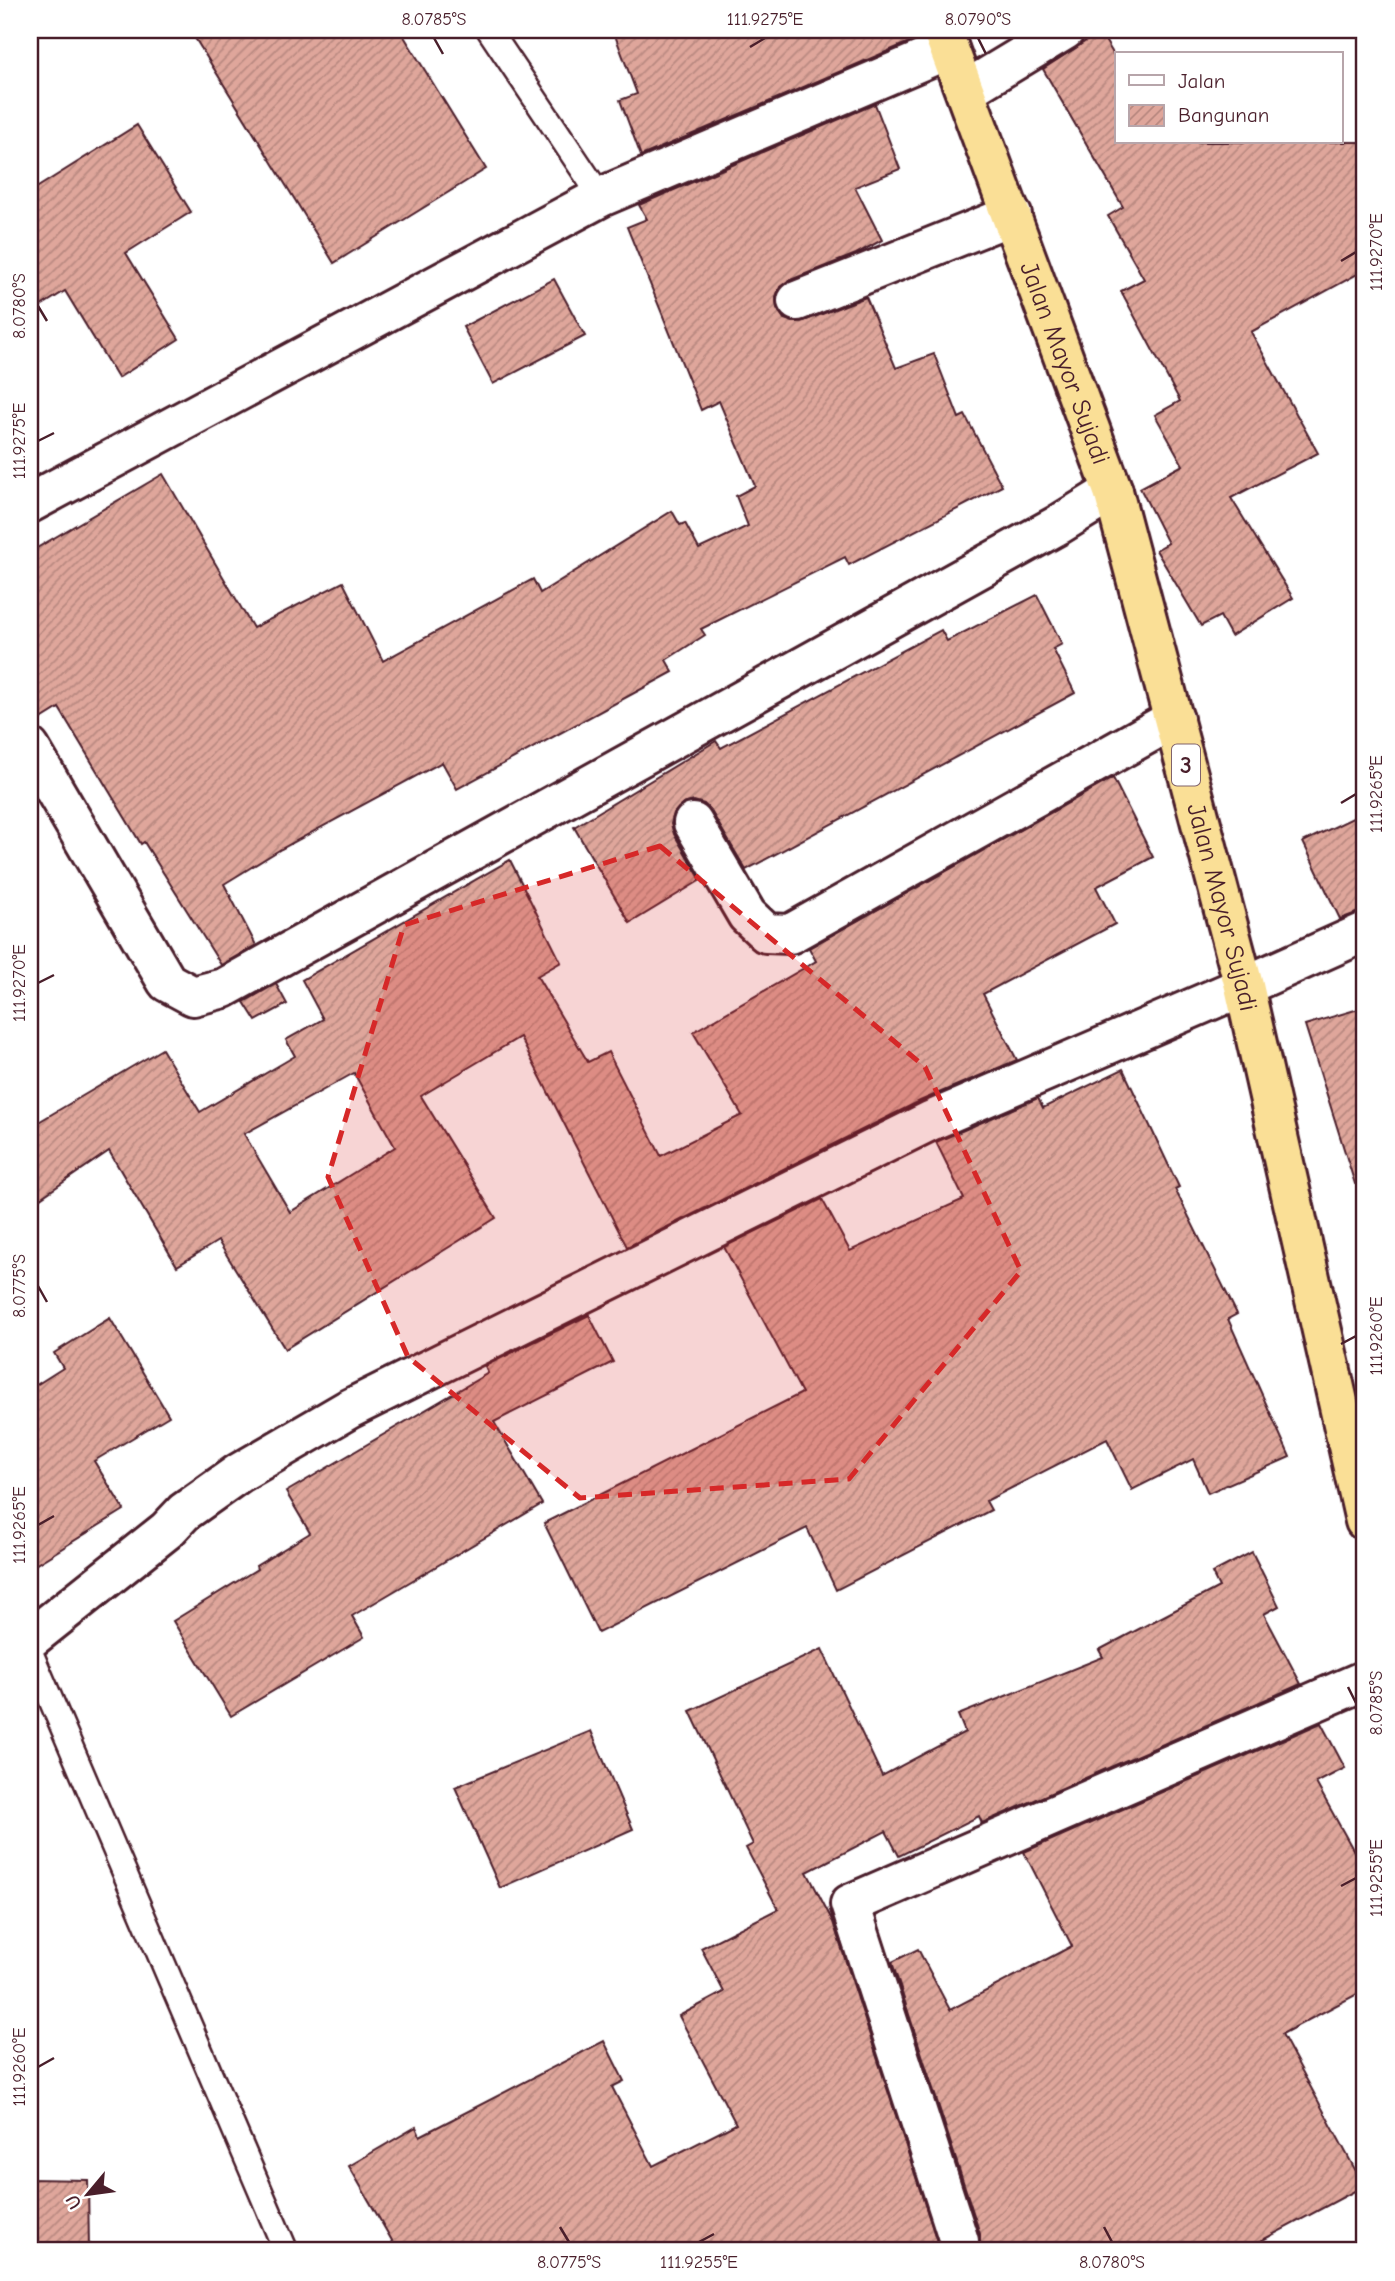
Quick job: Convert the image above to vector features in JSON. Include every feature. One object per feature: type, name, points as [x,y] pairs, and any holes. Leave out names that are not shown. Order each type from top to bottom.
[{"type":"highway","name":"Jalan Mayor Sujadi","points":[[945,40],[966,90],[1113,491],[1244,986],[1365,1521]]},
{"type":"street","points":[[966,90],[1065,30]]},
{"type":"street","points":[[30,503],[601,197],[945,40]]},
{"type":"street","points":[[797,301],[1012,215]]},
{"type":"street","points":[[30,748],[167,982],[193,996],[225,988],[1046,532],[1113,491]]},
{"type":"street","points":[[693,823],[747,915],[766,933],[790,934],[1174,719]]},
{"type":"street","points":[[30,1639],[167,1530],[184,1512],[239,1473],[349,1409],[930,1121],[1365,932]]},
{"type":"street","points":[[959,2241],[850,1904],[1365,1680]]},
{"type":"lane","points":[[489,30],[601,197]]},
{"type":"lane","points":[[30,1651],[286,2251]]},
{"type":"highlighted area","points":[[660,846],[925,1067],[1021,1271],[849,1479],[580,1498],[408,1357],[328,1177],[404,925]]},
{"type":"building","points":[[190,30],[400,30],[486,169],[334,263]]},
{"type":"building","points":[[613,30],[921,30],[921,37],[641,156],[620,100],[637,94]]},
{"type":"building","points":[[1100,32],[1115,57],[1115,144],[1365,142],[1365,270],[1251,332],[1318,453],[1231,498],[1293,598],[1231,636],[1220,616],[1201,626],[1156,550],[1168,543],[1140,488],[1183,465],[1155,415],[1180,401],[1121,291],[1144,279],[1108,216],[1123,207],[1043,69]]},
{"type":"building","points":[[875,104],[900,169],[855,187],[882,240],[856,254],[788,281],[780,287],[776,297],[777,308],[784,319],[804,321],[866,297],[896,368],[934,354],[959,418],[965,415],[1002,486],[849,565],[845,557],[701,629],[705,635],[666,660],[673,672],[457,789],[442,762],[281,849],[224,884],[256,945],[221,965],[144,842],[141,844],[59,708],[30,726],[30,552],[163,474],[253,628],[343,582],[383,661],[533,579],[540,593],[672,511],[680,525],[685,523],[699,549],[748,526],[736,496],[755,486],[719,401],[701,410],[627,227],[647,219],[639,205]]},
{"type":"building","points":[[137,125],[191,212],[126,253],[179,339],[118,378],[65,291],[30,313],[30,192]]},
{"type":"building","points":[[554,279],[585,336],[493,384],[463,327]]},
{"type":"building","points":[[1037,595],[1062,644],[1053,649],[1075,693],[746,870],[711,811],[704,804],[694,801],[683,804],[674,813],[671,824],[701,880],[630,923],[574,827],[716,741],[721,748],[941,630],[947,641]]},
{"type":"building","points":[[1113,778],[1153,857],[1096,887],[1115,924],[983,994],[1017,1060],[920,1101],[627,1247],[520,1037],[421,1096],[496,1218],[285,1349],[218,1241],[177,1266],[109,1151],[30,1205],[30,1127],[162,1049],[200,1112],[295,1056],[286,1040],[323,1019],[302,980],[510,860],[561,962],[537,976],[588,1062],[608,1052],[661,1156],[742,1115],[693,1032],[816,961],[809,948]],"holes":[[[354,1073],[395,1147],[290,1212],[244,1134]]]},
{"type":"building","points":[[1365,812],[1365,910],[1340,919],[1303,842]]},
{"type":"building","points":[[276,984],[287,1004],[256,1021],[244,1002]]},
{"type":"building","points":[[1365,1007],[1365,1183],[1355,1184],[1305,1025]]},
{"type":"building","points":[[1123,1069],[1179,1187],[1175,1189],[1237,1314],[1228,1319],[1290,1457],[1208,1493],[1193,1459],[1132,1490],[1107,1439],[986,1501],[991,1510],[836,1590],[807,1528],[598,1633],[544,1523],[802,1393],[724,1247],[822,1199],[850,1251],[964,1199],[936,1142],[1038,1098],[1043,1108]]},
{"type":"building","points":[[589,1315],[613,1362],[494,1422],[542,1504],[352,1616],[364,1637],[231,1716],[173,1621],[310,1533],[286,1492],[488,1373],[485,1366]]},
{"type":"building","points":[[110,1318],[169,1416],[94,1461],[124,1510],[30,1568],[30,1389],[63,1368],[54,1353]]},
{"type":"building","points":[[1252,1552],[1279,1606],[1264,1614],[1301,1684],[982,1823],[979,1816],[899,1856],[886,1831],[807,1872],[833,1922],[940,2251],[398,2251],[349,2166],[416,2127],[420,2136],[604,2041],[624,2081],[612,2087],[653,2166],[736,2124],[679,2016],[724,1992],[701,1948],[778,1909],[746,1848],[753,1844],[690,1711],[822,1649],[882,1776],[965,1732],[958,1715],[1103,1657],[1099,1650],[1219,1587],[1212,1573]]},
{"type":"building","points":[[1321,1723],[1345,1768],[1316,1783],[1365,1871],[1365,1990],[1282,2034],[1364,2186],[1242,2251],[978,2251],[980,2234],[892,1962],[918,1949],[950,2010],[1072,1946],[1024,1852]]},
{"type":"building","points":[[591,1731],[633,1829],[500,1888],[455,1787]]},
{"type":"building","points":[[30,2179],[88,2180],[89,2251],[30,2251]]}]
